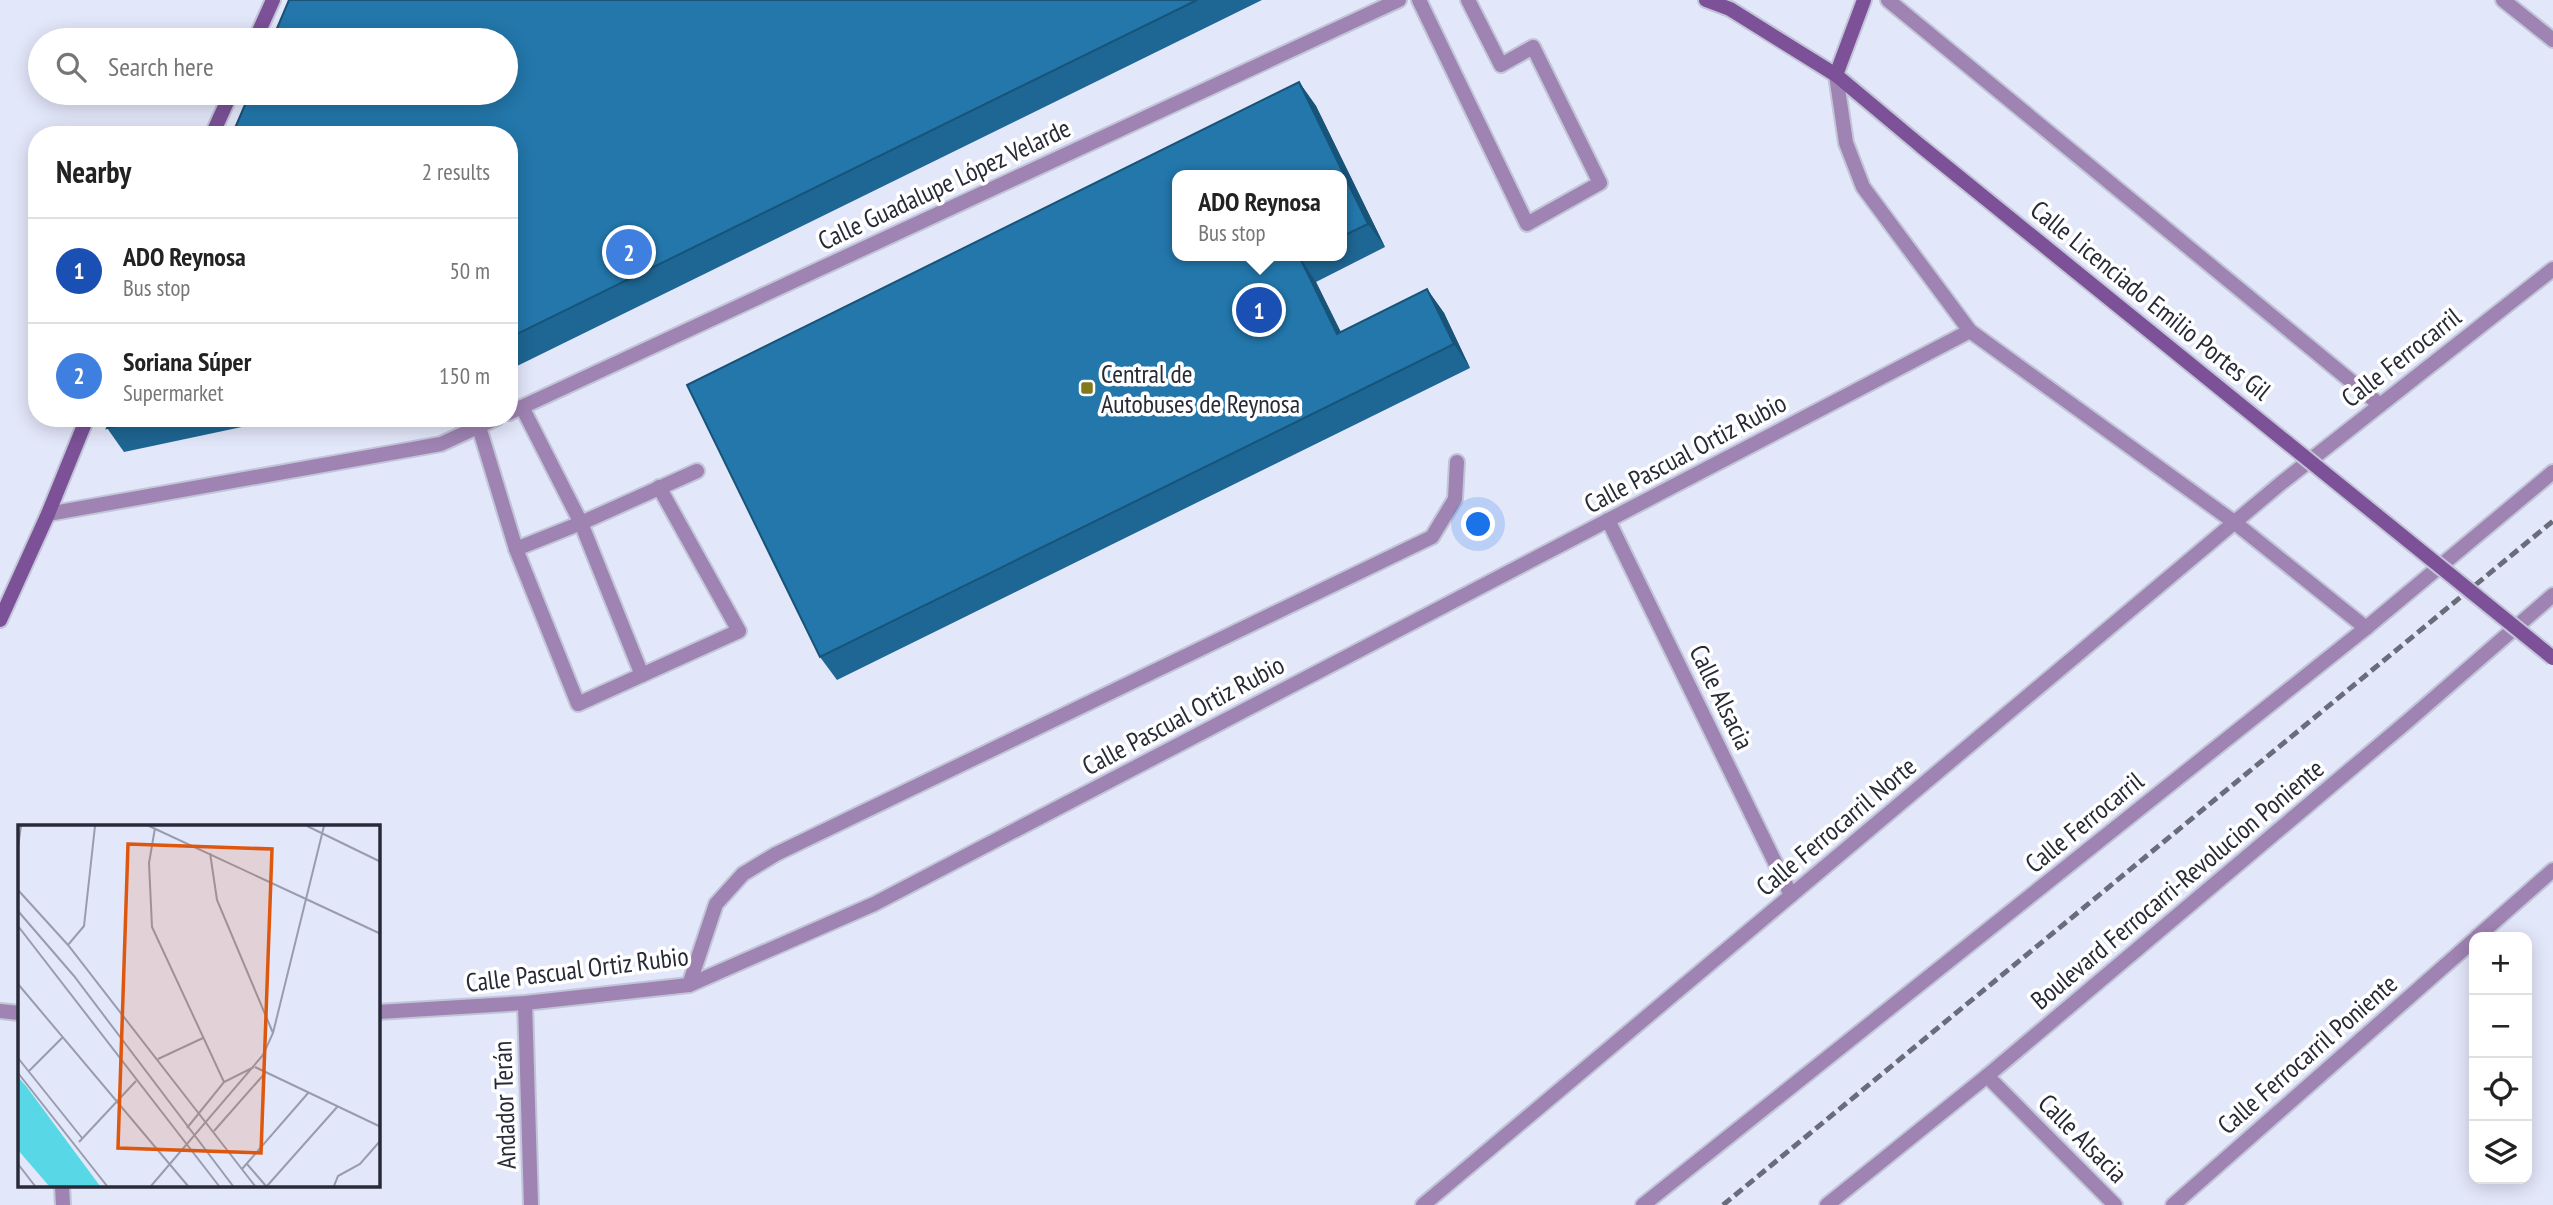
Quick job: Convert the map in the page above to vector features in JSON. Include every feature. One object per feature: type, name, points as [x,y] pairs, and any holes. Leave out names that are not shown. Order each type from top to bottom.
[{"type":"main road","points":[[260,28],[272,0]]},
{"type":"main road","name":"Calle Licenciado Emilio Portes Gil","points":[[1706,0],[1730,9],[1836,75],[2553,658]]},
{"type":"main road","points":[[1836,75],[1864,0]]},
{"type":"main road","points":[[216,126],[226,105]]},
{"type":"main road","points":[[0,620],[83,427]]},
{"type":"street","name":"Calle Guadalupe López Velarde","points":[[518,409],[1399,0]]},
{"type":"street","points":[[1419,0],[1527,224],[1600,183],[1532,47],[1501,65],[1468,0]]},
{"type":"street","points":[[1888,0],[2380,405]]},
{"type":"street","points":[[2503,0],[2553,40]]},
{"type":"street","points":[[1836,75],[1846,143],[1863,187],[1970,331],[2234,522],[2366,628]]},
{"type":"street","name":"Calle Ferrocarril","points":[[2280,484],[2553,269]]},
{"type":"street","name":"Calle Pascual Ortiz Rubio","points":[[380,1012],[525,1003],[689,985],[874,904],[1970,331]]},
{"type":"street","points":[[518,415],[581,523],[642,676]]},
{"type":"street","points":[[48,514],[441,444],[477,427]]},
{"type":"street","points":[[479,427],[516,549],[578,704],[739,631],[659,487]]},
{"type":"street","points":[[689,985],[716,904],[743,874],[776,853],[1432,537],[1455,499],[1457,462]]},
{"type":"street","points":[[516,549],[697,471]]},
{"type":"street","name":"Calle Ferrocarril","points":[[1643,1205],[2366,628],[2553,472]]},
{"type":"street","name":"Calle Ferrocarril Norte","points":[[1423,1205],[2280,484]]},
{"type":"street","name":"Calle Alsacia","points":[[1608,520],[1791,895]]},
{"type":"street","name":"Boulevard Ferrocarri-Revolucion Poniente","points":[[1827,1205],[1987,1076],[2399,729],[2553,595]]},
{"type":"street","name":"Calle Ferrocarril Poniente","points":[[2484,932],[2553,870]]},
{"type":"street","name":"Calle Ferrocarril Poniente","points":[[2173,1205],[2469,945]]},
{"type":"street","name":"Andador Terán","points":[[525,1003],[531,1205]]},
{"type":"street","points":[[0,1011],[18,1013]]},
{"type":"street","name":"Calle Alsacia","points":[[1987,1076],[2115,1205]]},
{"type":"building","points":[[289,0],[1197,0],[518,334],[518,126],[236,126],[245,105],[518,105],[518,28],[277,28]]},
{"type":"building","name":"Central de Autobuses de Reynosa","points":[[1299,82],[1342,170],[1172,170],[1172,261],[1301,261],[1337,334],[1427,289],[1454,344],[820,657],[687,385]]},
{"type":"building","name":"Central de Autobuses de Reynosa","points":[[1347,181],[1368,224],[1347,234]]},
{"type":"railway","points":[[1723,1205],[2553,521]]},
{"type":"place","name":"Soriana Súper","points":[[629,252]]},
{"type":"place","name":"ADO Reynosa","points":[[1259,310]]},
{"type":"place","name":"Central de Autobuses de Reynosa","points":[[1087,388]]}]
